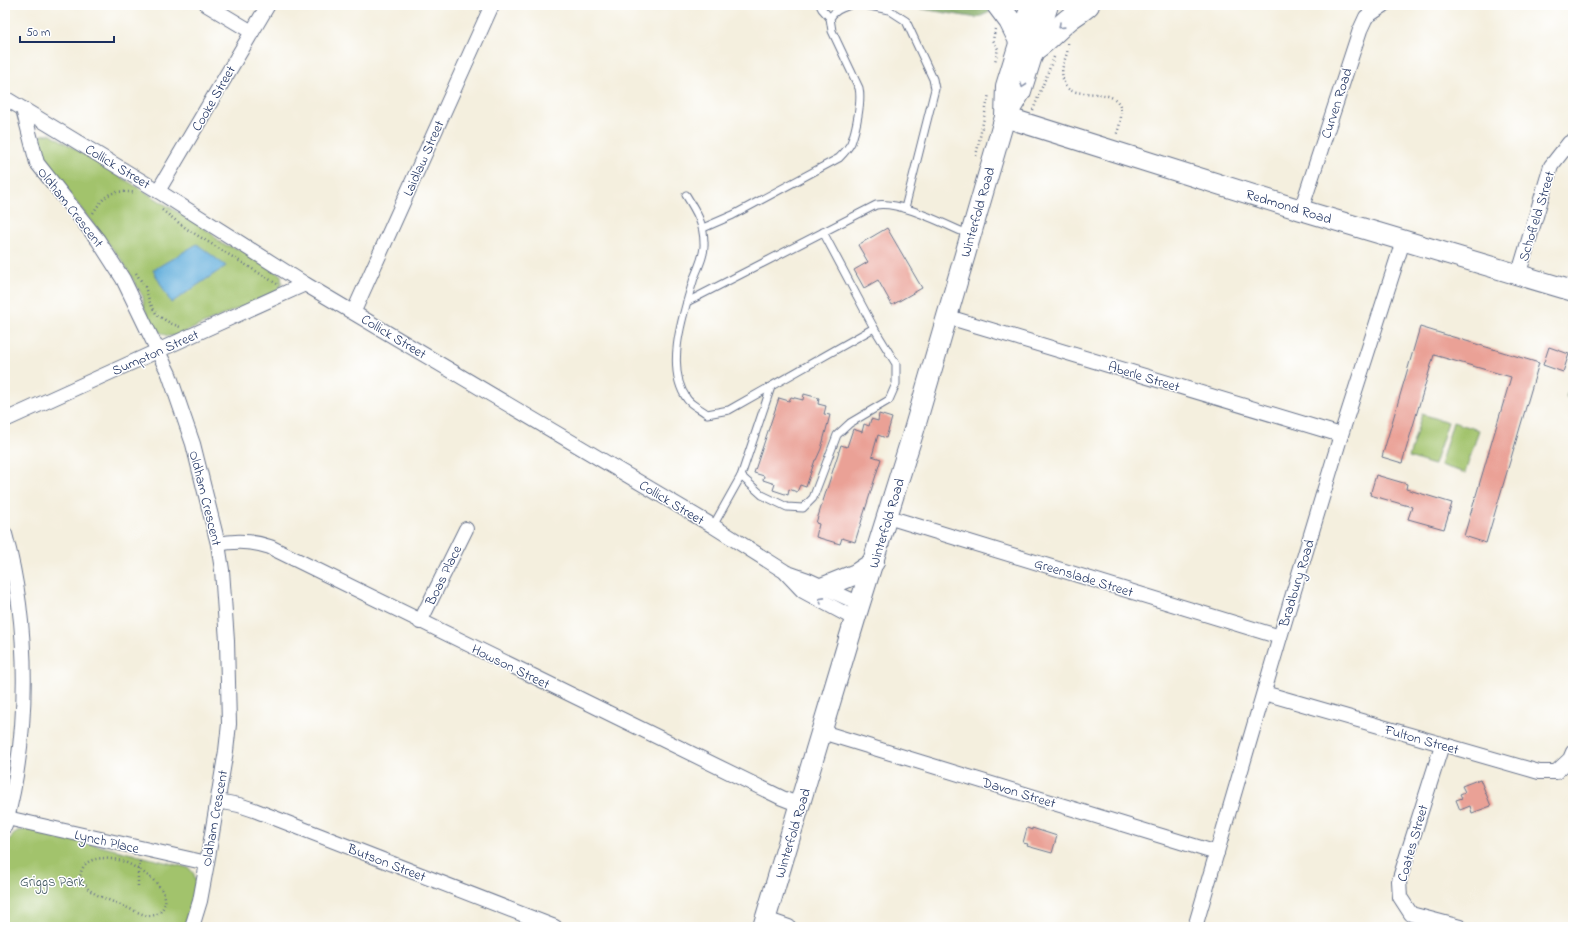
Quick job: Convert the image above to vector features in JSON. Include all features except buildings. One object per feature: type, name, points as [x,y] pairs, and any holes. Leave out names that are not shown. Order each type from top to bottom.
[{"type":"highway","points":[[998,5],[1010,21],[1037,48],[1050,38],[1063,24],[1081,12],[1088,5]]},
{"type":"main road","name":"Winterfold Road","points":[[1031,5],[1037,48]]},
{"type":"main road","name":"Winterfold Road","points":[[764,923],[948,317],[970,235],[1005,118],[1006,86],[1037,48],[1048,5]]},
{"type":"main road","name":"Redmond Road","points":[[1005,118],[1112,150],[1301,210],[1573,292]]},
{"type":"main road","points":[[824,587],[856,574],[874,562]]},
{"type":"street","points":[[207,5],[252,32]]},
{"type":"street","name":"Cooke Street","points":[[158,191],[268,5]]},
{"type":"street","name":"Laidlaw Street","points":[[354,312],[492,5]]},
{"type":"street","name":"Curven Road","points":[[1301,210],[1360,30],[1366,17],[1384,5]]},
{"type":"street","name":"Collick Street","points":[[5,98],[158,191],[305,284],[713,526],[784,572],[803,590],[858,612]]},
{"type":"street","name":"Oldham Crescent","points":[[24,109],[37,163],[63,198],[84,222],[123,279],[169,374],[183,412],[218,544],[222,570],[227,641],[229,724],[207,863],[200,901],[192,927]]},
{"type":"street","name":"Schofield Street","points":[[1518,276],[1551,166],[1569,143],[1573,141]]},
{"type":"street","name":"Bradbury Road","points":[[1195,927],[1340,435],[1403,241]]},
{"type":"street","name":"Sumpton Street","points":[[5,420],[305,284]]},
{"type":"street","name":"Aberle Street","points":[[948,317],[1340,435]]},
{"type":"street","name":"Greenslade Street","points":[[888,516],[1280,637]]},
{"type":"street","name":"Boas Place","points":[[420,622],[466,529]]},
{"type":"street","points":[[5,534],[20,604],[23,694],[23,727],[12,796],[6,822]]},
{"type":"street","name":"Howson Street","points":[[218,544],[250,542],[270,547],[420,622],[800,805]]},
{"type":"street","name":"Collick Street","points":[[784,572],[824,587],[858,612]]},
{"type":"street","name":"Fulton Street","points":[[1264,693],[1539,772],[1556,772],[1570,759],[1573,752]]},
{"type":"street","name":"Davon Street","points":[[822,732],[1217,852]]},
{"type":"street","name":"Coates Street","points":[[1442,745],[1399,881],[1400,897],[1411,914],[1460,927]]},
{"type":"street","name":"Butson Street","points":[[218,801],[239,805],[254,810],[555,927]]},
{"type":"street","name":"Lynch Place","points":[[6,822],[207,863]]},
{"type":"street","points":[[764,923],[789,927]]},
{"type":"lane","points":[[703,228],[733,215],[839,158],[846,151],[851,142],[860,104],[859,88],[832,31],[830,18],[820,5]]},
{"type":"lane","points":[[830,18],[833,13],[839,9],[850,5]]},
{"type":"lane","points":[[865,5],[889,10],[906,21],[933,79],[935,89],[905,208]]},
{"type":"lane","points":[[686,195],[699,216],[703,228],[705,245],[687,302],[676,350],[678,380],[687,400],[706,414],[729,410],[874,328]]},
{"type":"lane","points":[[687,302],[876,205],[884,204],[905,208],[970,235]]},
{"type":"lane","points":[[741,476],[762,495],[787,507],[803,508],[814,498],[837,435],[850,423],[889,400],[896,384],[896,364],[874,328],[823,232]]},
{"type":"lane","points":[[713,526],[741,476],[771,387]]},
{"type":"path","points":[[995,27],[993,40],[998,49],[995,64]]},
{"type":"path","points":[[1064,40],[1067,41],[1068,46],[1062,72],[1067,88],[1103,95],[1115,100],[1120,107],[1122,116],[1112,150]]},
{"type":"path","points":[[1031,114],[1037,48]]},
{"type":"path","points":[[975,158],[990,88]]},
{"type":"path","points":[[84,222],[107,195],[116,191],[142,195]]},
{"type":"path","points":[[161,209],[188,229],[290,291]]},
{"type":"path","points":[[138,886],[138,869],[143,849]]},
{"type":"path","points":[[103,858],[121,861],[138,869],[156,882],[162,889],[165,898],[165,905],[162,910],[152,916],[140,914],[99,896],[89,890],[80,877],[81,869],[91,859],[103,858]]},
{"type":"green space","points":[[898,5],[986,5],[990,12],[977,18]]},
{"type":"green space","points":[[51,134],[210,232],[222,244],[243,250],[281,275],[282,283],[277,291],[176,336],[167,336],[158,331],[152,324],[144,307],[143,297],[123,262],[47,165],[40,143],[42,135]]},
{"type":"green space","points":[[1573,372],[1573,399],[1566,397]]},
{"type":"green space","points":[[1422,414],[1448,422],[1434,465],[1409,457]]},
{"type":"green space","points":[[1453,422],[1479,430],[1465,473],[1440,465]]},
{"type":"green space","name":"Griggs Park","points":[[31,829],[189,868],[194,874],[196,884],[184,927],[5,927],[5,848],[7,842],[17,831]]},
{"type":"water","points":[[197,244],[226,266],[171,303],[153,270]]}]
